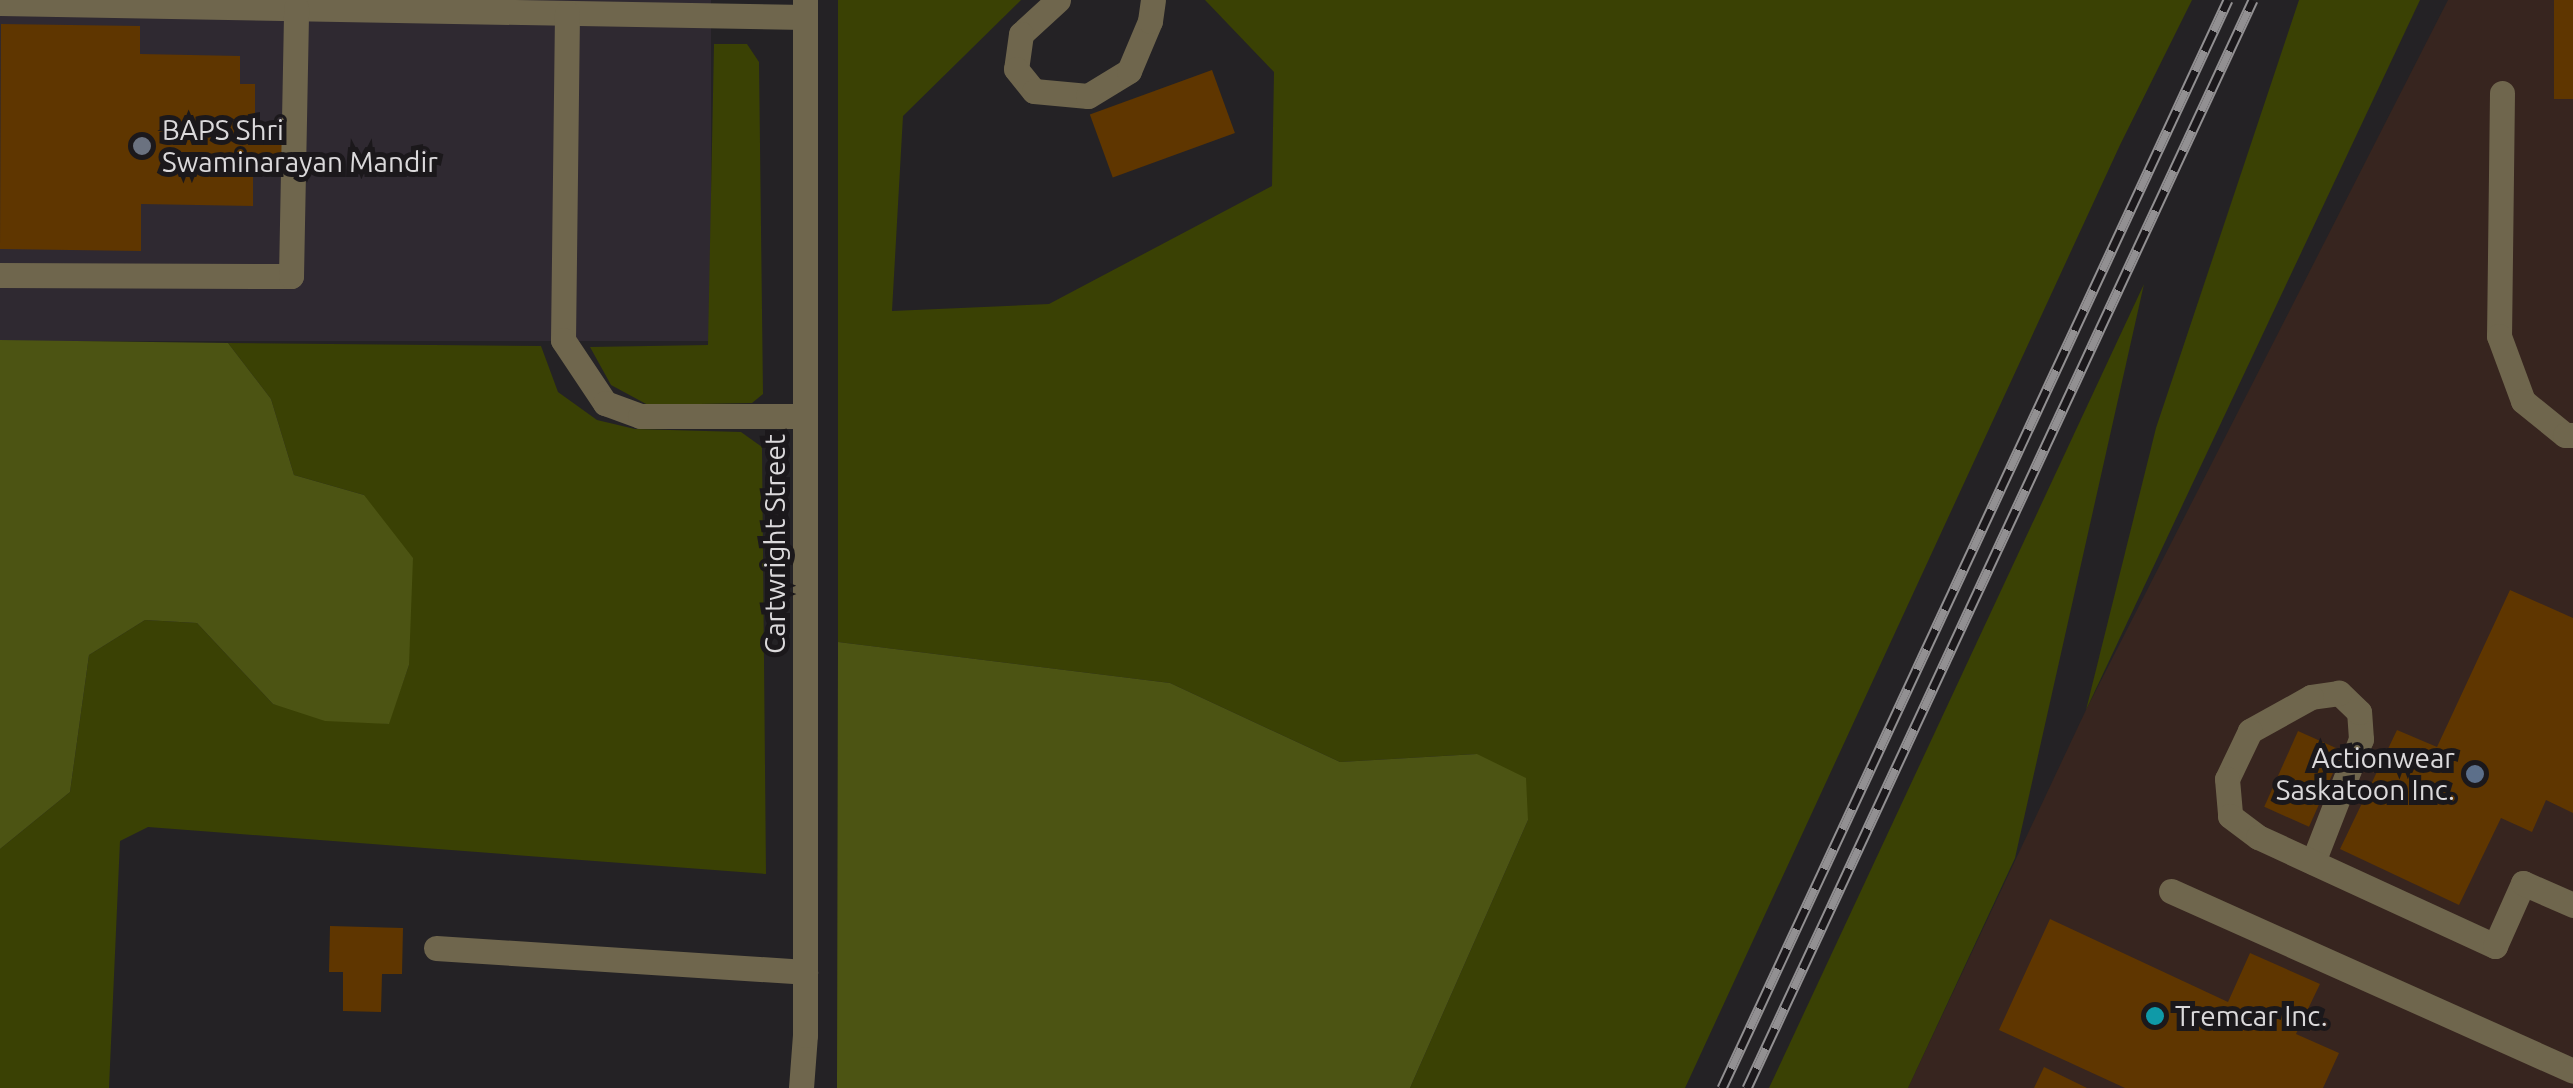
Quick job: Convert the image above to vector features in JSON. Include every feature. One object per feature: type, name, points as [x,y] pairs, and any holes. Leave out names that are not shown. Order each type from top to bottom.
[{"type":"street","points":[[1058,0],[1022,34],[1016,68],[1034,91],[1088,96],[1129,70],[1150,21],[1153,0]]},
{"type":"street","points":[[0,3],[567,13],[805,9]]},
{"type":"street","points":[[0,275],[292,276],[296,8]]},
{"type":"street","name":"Cartwright Street","points":[[801,1088],[805,972],[805,9]]},
{"type":"street","points":[[567,13],[562,340],[604,403],[640,416],[806,416]]},
{"type":"street","points":[[2502,92],[2499,336],[2522,401],[2565,435],[2573,435]]},
{"type":"street","points":[[2313,862],[2361,739],[2358,712],[2338,693],[2310,697],[2250,731],[2227,779],[2230,816],[2258,837],[2495,946],[2523,883],[2573,906]]},
{"type":"street","points":[[2172,891],[2573,1072]]},
{"type":"street","points":[[436,948],[805,972]]},
{"type":"shaded area","points":[[0,0],[711,0],[711,341],[0,341]]},
{"type":"shaded area","points":[[2448,0],[2573,0],[2573,1088],[1908,1088],[2086,710]]},
{"type":"green space","points":[[838,0],[1021,0],[903,116],[892,311],[1049,304],[1272,186],[1274,72],[1205,0],[2192,0],[2120,145],[1685,1088],[1410,1088],[1528,820],[1476,754],[1340,762],[1170,683],[838,642]]},
{"type":"green space","points":[[2299,0],[2420,0],[2086,710],[2156,428]]},
{"type":"green space","points":[[714,44],[747,44],[759,62],[763,394],[752,403],[648,405],[611,385],[590,347],[708,345]]},
{"type":"green space","points":[[2144,284],[2015,858],[1908,1088],[1769,1088]]},
{"type":"green space","points":[[0,340],[228,343],[271,399],[294,475],[364,495],[413,558],[409,665],[389,724],[325,721],[273,704],[197,623],[145,620],[89,655],[70,792],[0,849]]},
{"type":"green space","points":[[228,343],[541,346],[558,392],[597,420],[635,429],[741,432],[762,447],[766,874],[148,827],[120,841],[109,1088],[0,1088],[0,849],[70,792],[89,655],[145,620],[197,623],[273,704],[388,724],[409,665],[364,495],[294,475],[271,399]]},
{"type":"green space","points":[[838,642],[1170,683],[1340,762],[1477,754],[1526,778],[1528,820],[1410,1088],[837,1088]]},
{"type":"building","points":[[2554,0],[2573,0],[2573,99],[2554,99]]},
{"type":"building","name":"BAPS Shri Swaminarayan Mandir","points":[[1,24],[140,26],[140,54],[240,56],[240,84],[255,84],[255,129],[284,129],[283,162],[253,162],[253,206],[141,204],[141,251],[0,249]]},
{"type":"building","points":[[1212,70],[1235,133],[1113,177],[1090,114]]},
{"type":"building","name":"Actionwear Saskatoon Inc.","points":[[2510,590],[2573,618],[2573,813],[2546,800],[2532,832],[2501,818],[2459,905],[2340,849],[2397,730],[2437,747]]},
{"type":"building","points":[[2298,731],[2343,751],[2309,827],[2264,807]]},
{"type":"building","name":"Tremcar Inc.","points":[[2050,919],[2228,1002],[2250,953],[2320,984],[2296,1034],[2339,1053],[2323,1088],[2125,1088],[1999,1030]]},
{"type":"building","points":[[330,926],[403,928],[402,974],[382,974],[381,1012],[343,1011],[343,972],[329,972]]},
{"type":"building","points":[[2044,1067],[2087,1088],[2034,1088]]},
{"type":"railway","points":[[1722,1088],[2228,0]]},
{"type":"railway","points":[[1747,1088],[2253,0]]},
{"type":"place","name":"BAPS Shri Swaminarayan Mandir","points":[[142,146]]},
{"type":"place","name":"Actionwear Saskatoon Inc.","points":[[2475,774]]},
{"type":"place","name":"Tremcar Inc.","points":[[2155,1016]]}]
